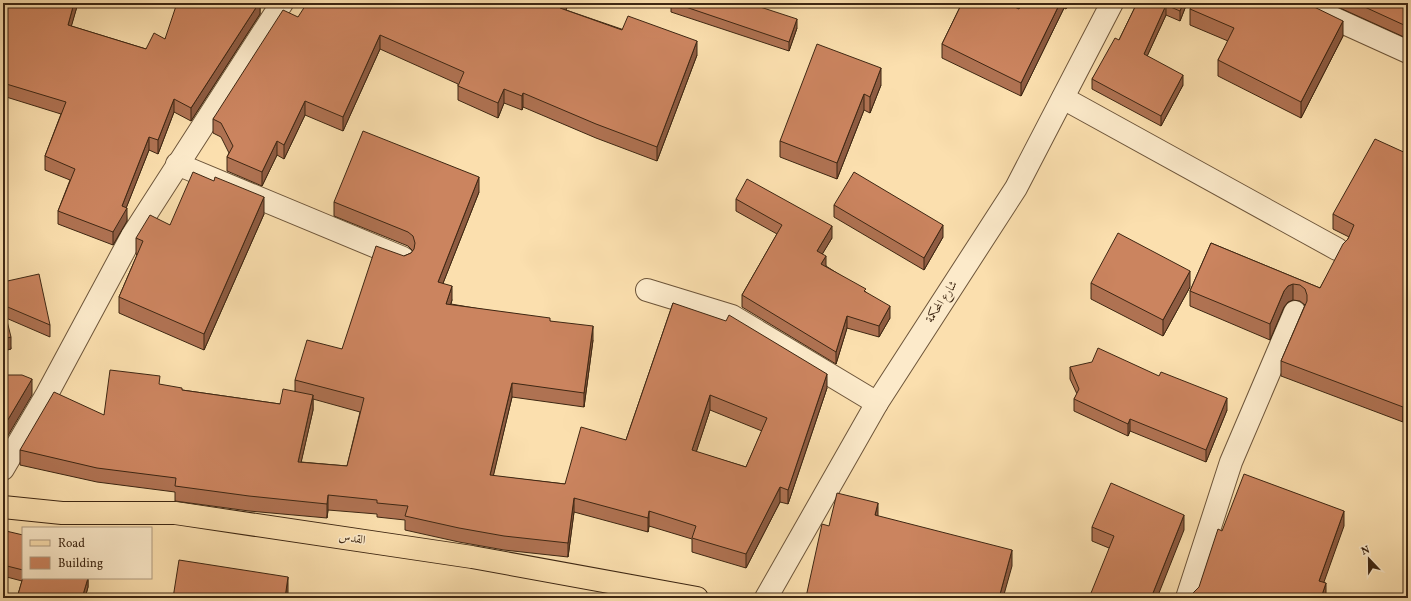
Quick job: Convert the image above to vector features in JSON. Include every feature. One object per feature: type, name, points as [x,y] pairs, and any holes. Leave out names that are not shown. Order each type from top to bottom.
[{"type":"main road","name":"القدس","points":[[3,507],[62,513],[175,513],[472,557],[697,598]]},
{"type":"street","name":"شارع المحكمة","points":[[766,598],[876,403],[1016,188],[1112,3]]},
{"type":"street","points":[[1300,3],[1408,52]]},
{"type":"street","points":[[3,469],[47,394],[132,236],[277,4]]},
{"type":"street","points":[[1063,98],[1337,249]]},
{"type":"street","points":[[178,164],[403,258]]},
{"type":"street","points":[[646,290],[732,316],[876,403]]},
{"type":"street","points":[[1187,598],[1230,462],[1296,312]]},
{"type":"building","points":[[3,3],[74,3],[68,25],[146,49],[154,33],[165,39],[177,3],[259,3],[191,108],[174,99],[158,140],[149,137],[122,206],[127,208],[113,232],[58,211],[75,169],[45,156],[66,102],[3,83]]},
{"type":"building","points":[[307,3],[415,3],[420,6],[422,3],[563,3],[560,8],[622,30],[628,16],[697,41],[657,147],[596,124],[523,93],[522,96],[504,89],[498,103],[458,86],[464,72],[380,35],[343,117],[305,101],[284,145],[277,141],[262,172],[227,157],[233,146],[221,123],[213,119],[283,10],[298,17]]},
{"type":"building","points":[[674,3],[748,3],[797,19],[789,42]]},
{"type":"building","points":[[962,3],[1006,3],[1019,9],[1022,3],[1060,3],[1021,83],[942,44]]},
{"type":"building","points":[[1137,3],[1183,3],[1180,11],[1166,5],[1144,54],[1183,75],[1161,116],[1092,79],[1115,38],[1119,40]]},
{"type":"building","points":[[1193,3],[1234,3],[1245,7],[1247,3],[1306,3],[1343,21],[1301,102],[1218,60],[1234,28],[1190,9]]},
{"type":"building","points":[[1356,3],[1408,3],[1408,18],[1404,25]]},
{"type":"building","points":[[817,44],[881,68],[870,97],[864,94],[837,163],[780,141]]},
{"type":"building","points":[[363,131],[479,177],[438,282],[452,286],[446,304],[550,318],[550,321],[593,326],[584,393],[512,383],[490,475],[565,484],[581,427],[626,440],[673,303],[726,321],[729,315],[827,374],[788,490],[780,487],[746,554],[692,538],[696,526],[649,511],[648,518],[574,498],[568,543],[504,536],[405,516],[408,506],[377,503],[377,500],[328,495],[327,504],[249,496],[175,486],[176,478],[97,468],[20,450],[54,392],[104,415],[110,370],[160,376],[159,384],[182,388],[182,390],[280,404],[283,389],[313,395],[298,462],[347,466],[364,398],[295,380],[307,340],[342,349],[376,246],[404,256],[411,253],[414,249],[415,243],[413,236],[408,232],[334,202]],"holes":[[[710,395],[767,418],[746,467],[692,450]]]},
{"type":"building","points":[[1375,139],[1408,154],[1408,393],[1403,407],[1281,361],[1307,301],[1305,289],[1300,285],[1293,284],[1288,286],[1284,291],[1270,324],[1190,291],[1211,243],[1320,288],[1343,244],[1348,239],[1354,225],[1333,214]]},
{"type":"building","points":[[193,172],[214,181],[215,177],[264,197],[204,334],[119,297],[143,241],[136,238],[150,215],[170,225]]},
{"type":"building","points":[[854,172],[943,225],[924,258],[834,205]]},
{"type":"building","points":[[747,179],[832,226],[817,251],[826,256],[821,264],[866,289],[864,291],[890,306],[879,326],[847,316],[836,352],[742,295],[782,225],[736,199]]},
{"type":"building","points":[[1118,233],[1190,271],[1163,320],[1091,283]]},
{"type":"building","points":[[39,274],[50,325],[3,305],[3,282]]},
{"type":"building","points":[[3,305],[11,337],[3,339]]},
{"type":"building","points":[[1098,348],[1159,376],[1161,372],[1227,398],[1206,450],[1130,419],[1128,424],[1074,399],[1079,389],[1070,367],[1092,362]]},
{"type":"building","points":[[3,375],[22,375],[32,379],[3,428]]},
{"type":"building","points":[[1244,474],[1344,511],[1319,581],[1326,583],[1321,598],[1191,598],[1192,594],[1199,587],[1218,529],[1222,531]]},
{"type":"building","points":[[1111,483],[1184,515],[1151,598],[1089,598],[1114,536],[1092,527]]},
{"type":"building","points":[[837,493],[878,503],[875,515],[1012,550],[999,598],[806,597],[822,524],[829,526]]},
{"type":"building","points":[[6,531],[22,535],[22,570],[3,565],[3,544]]},
{"type":"building","points":[[179,560],[288,577],[285,598],[173,598]]},
{"type":"building","points":[[22,579],[88,579],[82,598],[17,598]]}]
